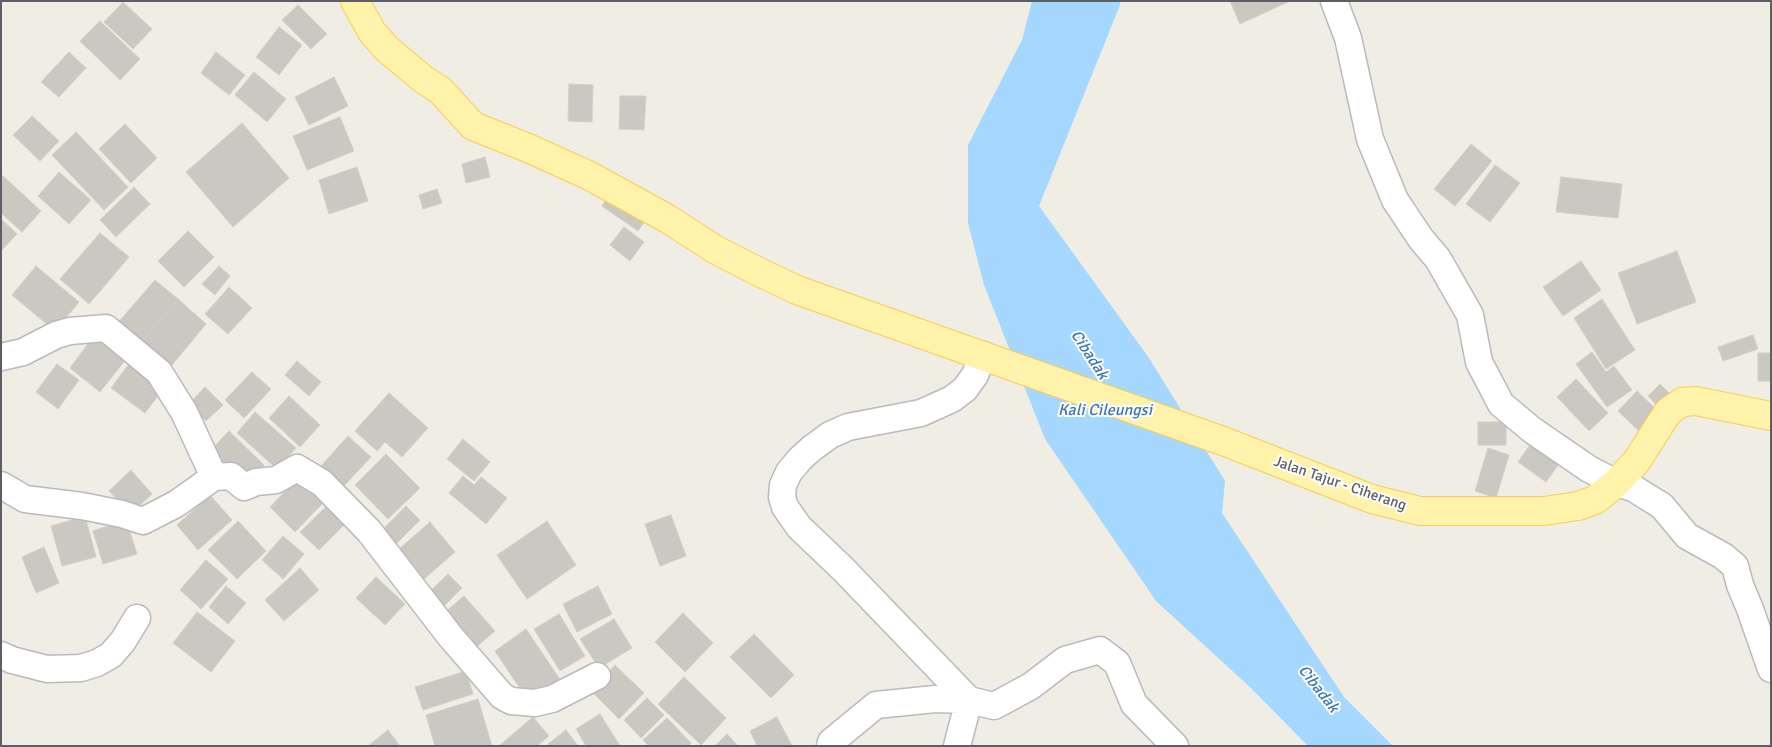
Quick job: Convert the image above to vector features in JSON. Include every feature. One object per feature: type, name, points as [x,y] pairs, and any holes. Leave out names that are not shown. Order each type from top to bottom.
[{"type":"main road","name":"Jalan Tajur - Ciherang","points":[[355,1],[372,32],[387,49],[423,79],[440,90],[473,126],[590,176],[668,219],[716,250],[797,290],[1223,441],[1372,499],[1420,511],[1544,511],[1569,508],[1595,500],[1616,482],[1636,462],[1668,412],[1682,402],[1696,401],[1771,416]]},
{"type":"street","points":[[1334,1],[1348,38],[1370,139],[1395,200],[1421,239],[1438,260],[1470,315],[1479,362],[1501,404],[1532,430],[1589,470],[1633,488],[1662,506],[1687,536],[1723,556],[1735,566],[1740,585],[1771,669]]},
{"type":"street","points":[[1,357],[23,352],[56,335],[70,331],[106,328],[159,372],[184,412],[214,477]]},
{"type":"street","points":[[969,700],[799,527],[785,507],[782,497],[783,485],[794,465],[800,458],[830,435],[848,427],[921,413],[952,399],[965,389],[993,359]]},
{"type":"street","points":[[1,485],[25,499],[82,506],[122,514],[143,522],[176,504],[214,477],[231,476],[244,487],[256,482],[276,480],[297,468],[322,483],[369,530],[450,636],[502,696],[517,702],[535,704],[552,699],[597,676]]},
{"type":"street","points":[[1,655],[12,660],[47,669],[81,668],[97,663],[111,655],[137,618]]},
{"type":"street","points":[[830,746],[831,742],[876,705],[935,698],[969,700],[994,706],[1031,686],[1066,660],[1100,650],[1117,663],[1134,704],[1175,746]]},
{"type":"street","points":[[958,746],[969,700]]},
{"type":"water","name":"Kali Cileungsi","points":[[1032,1],[1120,1],[1039,206],[1149,358],[1225,481],[1222,513],[1344,697],[1393,746],[1308,746],[1252,689],[1156,601],[1045,439],[984,285],[968,223],[968,145],[1022,40]]},
{"type":"building","points":[[1230,1],[1290,1],[1240,24]]},
{"type":"building","points":[[123,2],[152,29],[133,49],[104,22]]},
{"type":"building","points":[[298,5],[327,34],[311,49],[282,20]]},
{"type":"building","points":[[100,21],[140,59],[120,80],[80,41]]},
{"type":"building","points":[[279,27],[302,45],[279,75],[256,57]]},
{"type":"building","points":[[69,52],[86,68],[59,97],[41,82]]},
{"type":"building","points":[[216,52],[245,75],[229,95],[201,73]]},
{"type":"building","points":[[254,72],[286,99],[267,122],[235,95]]},
{"type":"building","points":[[334,77],[348,106],[309,125],[295,97]]},
{"type":"building","points":[[569,84],[593,85],[592,122],[568,121]]},
{"type":"building","points":[[620,96],[646,96],[644,130],[619,129]]},
{"type":"building","points":[[32,116],[59,141],[40,161],[13,135]]},
{"type":"building","points":[[340,117],[354,151],[307,170],[293,136]]},
{"type":"building","points":[[242,123],[289,178],[233,227],[186,172]]},
{"type":"building","points":[[125,124],[157,158],[131,183],[99,149]]},
{"type":"building","points":[[76,132],[128,187],[104,210],[52,155]]},
{"type":"building","points":[[1471,144],[1492,161],[1455,206],[1434,189]]},
{"type":"building","points":[[485,157],[490,177],[466,183],[462,164]]},
{"type":"building","points":[[1495,165],[1520,183],[1490,222],[1466,204]]},
{"type":"building","points":[[357,167],[368,201],[329,214],[319,180]]},
{"type":"building","points":[[59,172],[91,200],[69,224],[38,196]]},
{"type":"building","points":[[3,176],[41,211],[22,232],[1,213],[1,179]]},
{"type":"building","points":[[1561,177],[1622,184],[1618,218],[1556,212]]},
{"type":"building","points":[[134,187],[150,204],[116,237],[100,220]]},
{"type":"building","points":[[437,189],[442,203],[423,209],[419,195]]},
{"type":"building","points":[[611,193],[647,217],[638,231],[602,206]]},
{"type":"building","points":[[1,219],[17,234],[1,251]]},
{"type":"building","points":[[624,227],[644,242],[630,261],[610,245]]},
{"type":"building","points":[[188,231],[214,257],[184,287],[158,261]]},
{"type":"building","points":[[100,233],[129,257],[89,304],[60,279]]},
{"type":"building","points":[[1677,251],[1696,302],[1637,324],[1618,273]]},
{"type":"building","points":[[1581,261],[1601,290],[1563,316],[1543,287]]},
{"type":"building","points":[[36,266],[79,302],[55,331],[12,295]]},
{"type":"building","points":[[219,266],[230,276],[215,295],[202,284]]},
{"type":"building","points":[[155,280],[178,299],[138,346],[115,326]]},
{"type":"building","points":[[229,287],[252,308],[228,334],[205,314]]},
{"type":"building","points":[[178,299],[206,324],[167,371],[138,346]]},
{"type":"building","points":[[1602,299],[1635,350],[1606,369],[1574,318]]},
{"type":"building","points":[[96,333],[127,358],[100,392],[70,368]]},
{"type":"building","points":[[1753,335],[1758,349],[1723,361],[1718,347]]},
{"type":"building","points":[[1592,352],[1606,372],[1614,366],[1632,390],[1607,407],[1576,364]]},
{"type":"building","points":[[1758,353],[1771,353],[1771,381],[1758,381]]},
{"type":"building","points":[[132,360],[166,385],[145,413],[111,388]]},
{"type":"building","points":[[297,361],[321,382],[309,396],[285,375]]},
{"type":"building","points":[[57,364],[79,380],[58,409],[36,392]]},
{"type":"building","points":[[252,372],[271,389],[244,418],[225,400]]},
{"type":"building","points":[[1576,379],[1608,413],[1589,431],[1557,397]]},
{"type":"building","points":[[1660,384],[1673,397],[1660,409],[1648,396]]},
{"type":"building","points":[[205,387],[223,405],[206,421],[189,404]]},
{"type":"building","points":[[1637,391],[1661,414],[1642,434],[1618,411]]},
{"type":"building","points":[[389,393],[428,428],[402,457],[385,442],[377,451],[355,431]]},
{"type":"building","points":[[289,396],[320,425],[300,447],[269,418]]},
{"type":"building","points":[[255,412],[296,448],[277,469],[237,433]]},
{"type":"building","points":[[1478,422],[1506,422],[1506,445],[1478,445]]},
{"type":"building","points":[[229,431],[264,465],[245,484],[210,451]]},
{"type":"building","points":[[348,436],[371,457],[343,487],[321,466]]},
{"type":"building","points":[[463,439],[490,462],[474,481],[447,459]]},
{"type":"building","points":[[1533,441],[1561,461],[1546,482],[1518,462]]},
{"type":"building","points":[[1488,448],[1509,455],[1496,498],[1475,491]]},
{"type":"building","points":[[386,454],[420,488],[388,519],[355,485]]},
{"type":"building","points":[[131,470],[152,494],[130,514],[109,491]]},
{"type":"building","points":[[463,476],[474,485],[481,477],[507,498],[486,524],[449,493]]},
{"type":"building","points":[[297,479],[322,504],[295,532],[270,507]]},
{"type":"building","points":[[210,495],[232,520],[198,550],[177,525]]},
{"type":"building","points":[[328,505],[346,523],[319,550],[300,532]]},
{"type":"building","points":[[406,506],[420,520],[395,545],[381,531]]},
{"type":"building","points":[[671,515],[686,556],[660,566],[645,524]]},
{"type":"building","points":[[85,516],[96,557],[62,566],[51,526]]},
{"type":"building","points":[[126,520],[137,554],[103,564],[93,531]]},
{"type":"building","points":[[238,521],[266,551],[237,579],[208,550]]},
{"type":"building","points":[[547,521],[576,565],[527,599],[497,555]]},
{"type":"building","points":[[430,522],[455,552],[424,579],[399,549]]},
{"type":"building","points":[[283,536],[304,554],[283,579],[262,560]]},
{"type":"building","points":[[44,547],[59,583],[36,593],[22,557]]},
{"type":"building","points":[[206,560],[228,579],[201,609],[180,590]]},
{"type":"building","points":[[300,568],[319,590],[284,621],[265,600]]},
{"type":"building","points":[[448,574],[462,588],[442,608],[428,593]]},
{"type":"building","points":[[376,577],[405,604],[385,625],[356,598]]},
{"type":"building","points":[[226,586],[246,603],[228,624],[209,607]]},
{"type":"building","points":[[598,586],[612,614],[577,632],[563,604]]},
{"type":"building","points":[[464,596],[495,631],[475,648],[444,613]]},
{"type":"building","points":[[197,612],[235,641],[211,672],[173,643]]},
{"type":"building","points":[[683,613],[713,643],[685,672],[655,642]]},
{"type":"building","points":[[559,614],[585,656],[560,671],[534,629]]},
{"type":"building","points":[[614,619],[632,648],[599,668],[580,639]]},
{"type":"building","points":[[526,629],[561,681],[529,702],[495,651]]},
{"type":"building","points":[[754,634],[794,675],[771,698],[730,657]]},
{"type":"building","points":[[615,665],[644,693],[619,719],[591,691]]},
{"type":"building","points":[[466,671],[473,694],[423,710],[415,687]]},
{"type":"building","points":[[684,677],[726,718],[701,745],[658,704]]},
{"type":"building","points":[[647,698],[664,715],[641,738],[624,720]]},
{"type":"building","points":[[478,699],[492,746],[435,746],[426,715]]},
{"type":"building","points":[[600,714],[620,746],[586,746],[576,729]]},
{"type":"building","points":[[533,717],[549,736],[537,746],[499,746]]},
{"type":"building","points":[[777,717],[792,746],[757,746],[750,731]]},
{"type":"building","points":[[667,718],[691,743],[688,746],[649,746],[643,740]]},
{"type":"building","points":[[388,730],[400,746],[368,746]]},
{"type":"building","points":[[566,730],[578,746],[549,746],[548,744]]},
{"type":"building","points":[[727,734],[738,746],[715,746]]},
{"type":"water label","name":"Cibadak","points":[[1089,355]]},
{"type":"water label","name":"Cibadak","points":[[1318,689]]}]
